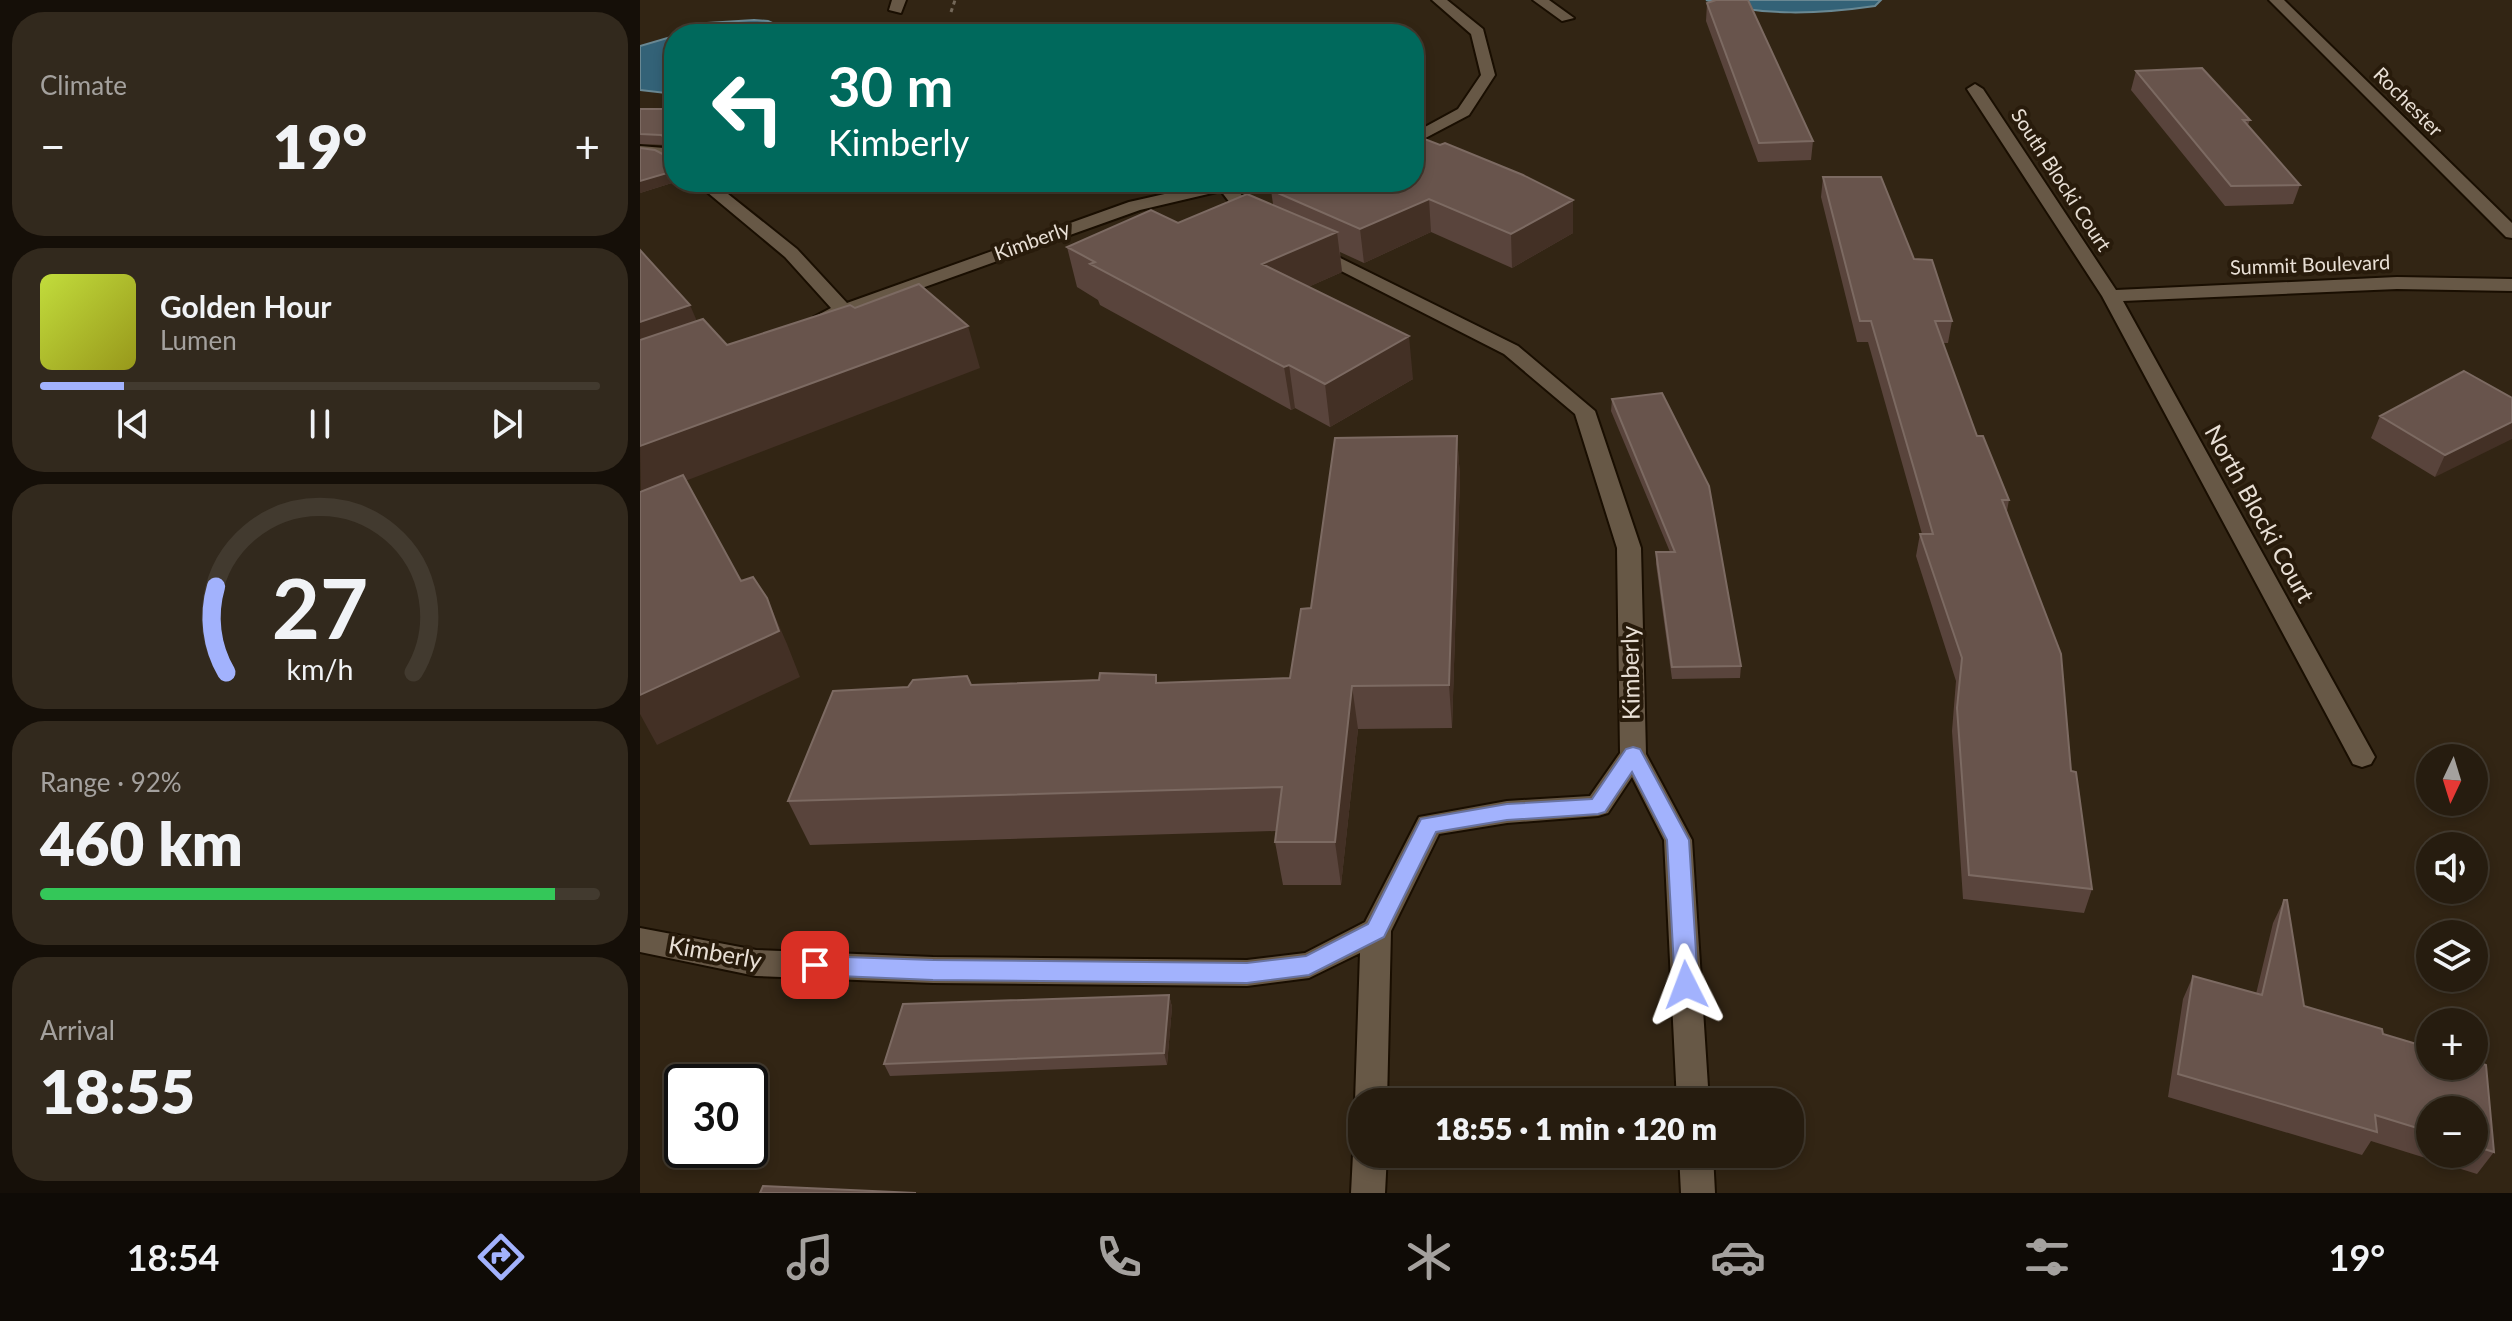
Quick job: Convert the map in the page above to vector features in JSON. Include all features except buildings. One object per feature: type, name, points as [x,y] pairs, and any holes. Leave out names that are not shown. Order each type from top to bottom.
[{"type":"street","points":[[1424,134],[1464,112],[1488,75],[1478,32],[1439,0]]},
{"type":"street","points":[[1540,0],[1567,18]]},
{"type":"street","name":"Rochester","points":[[2276,0],[2512,233]]},
{"type":"street","name":"South Blocki Court","points":[[1975,89],[2111,296]]},
{"type":"street","points":[[640,151],[664,153]]},
{"type":"street","points":[[715,192],[791,253],[843,310]]},
{"type":"street","name":"Kimberly","points":[[806,323],[1067,228],[1135,206],[1197,192]]},
{"type":"street","name":"Kimberly","points":[[640,940],[756,963],[933,970],[1247,973],[1309,965],[1376,931],[1429,825],[1507,812],[1598,806],[1633,754],[1629,548],[1585,411],[1511,350],[1350,266],[1255,224],[1237,192]]},
{"type":"street","name":"Summit Boulevard","points":[[2111,296],[2397,283],[2512,285]]},
{"type":"street","name":"North Blocki Court","points":[[2111,296],[2362,757]]},
{"type":"street","points":[[1633,754],[1678,840],[1692,1088]]},
{"type":"street","points":[[1371,1088],[1376,931]]},
{"type":"street","points":[[1368,1193],[1369,1168]]},
{"type":"street","points":[[1697,1168],[1698,1193]]},
{"type":"path","points":[[951,12],[955,0]]},
{"type":"water","points":[[1706,0],[1881,0],[1875,6],[1790,12],[1748,9]]},
{"type":"water","points":[[754,20],[775,24],[705,24]]},
{"type":"water","points":[[664,39],[664,93],[640,90],[640,46]]},
{"type":"route","points":[[815,965],[933,970],[1247,973],[1309,965],[1376,931],[1429,825],[1507,812],[1598,806],[1633,754],[1678,840],[1686,985]]}]
